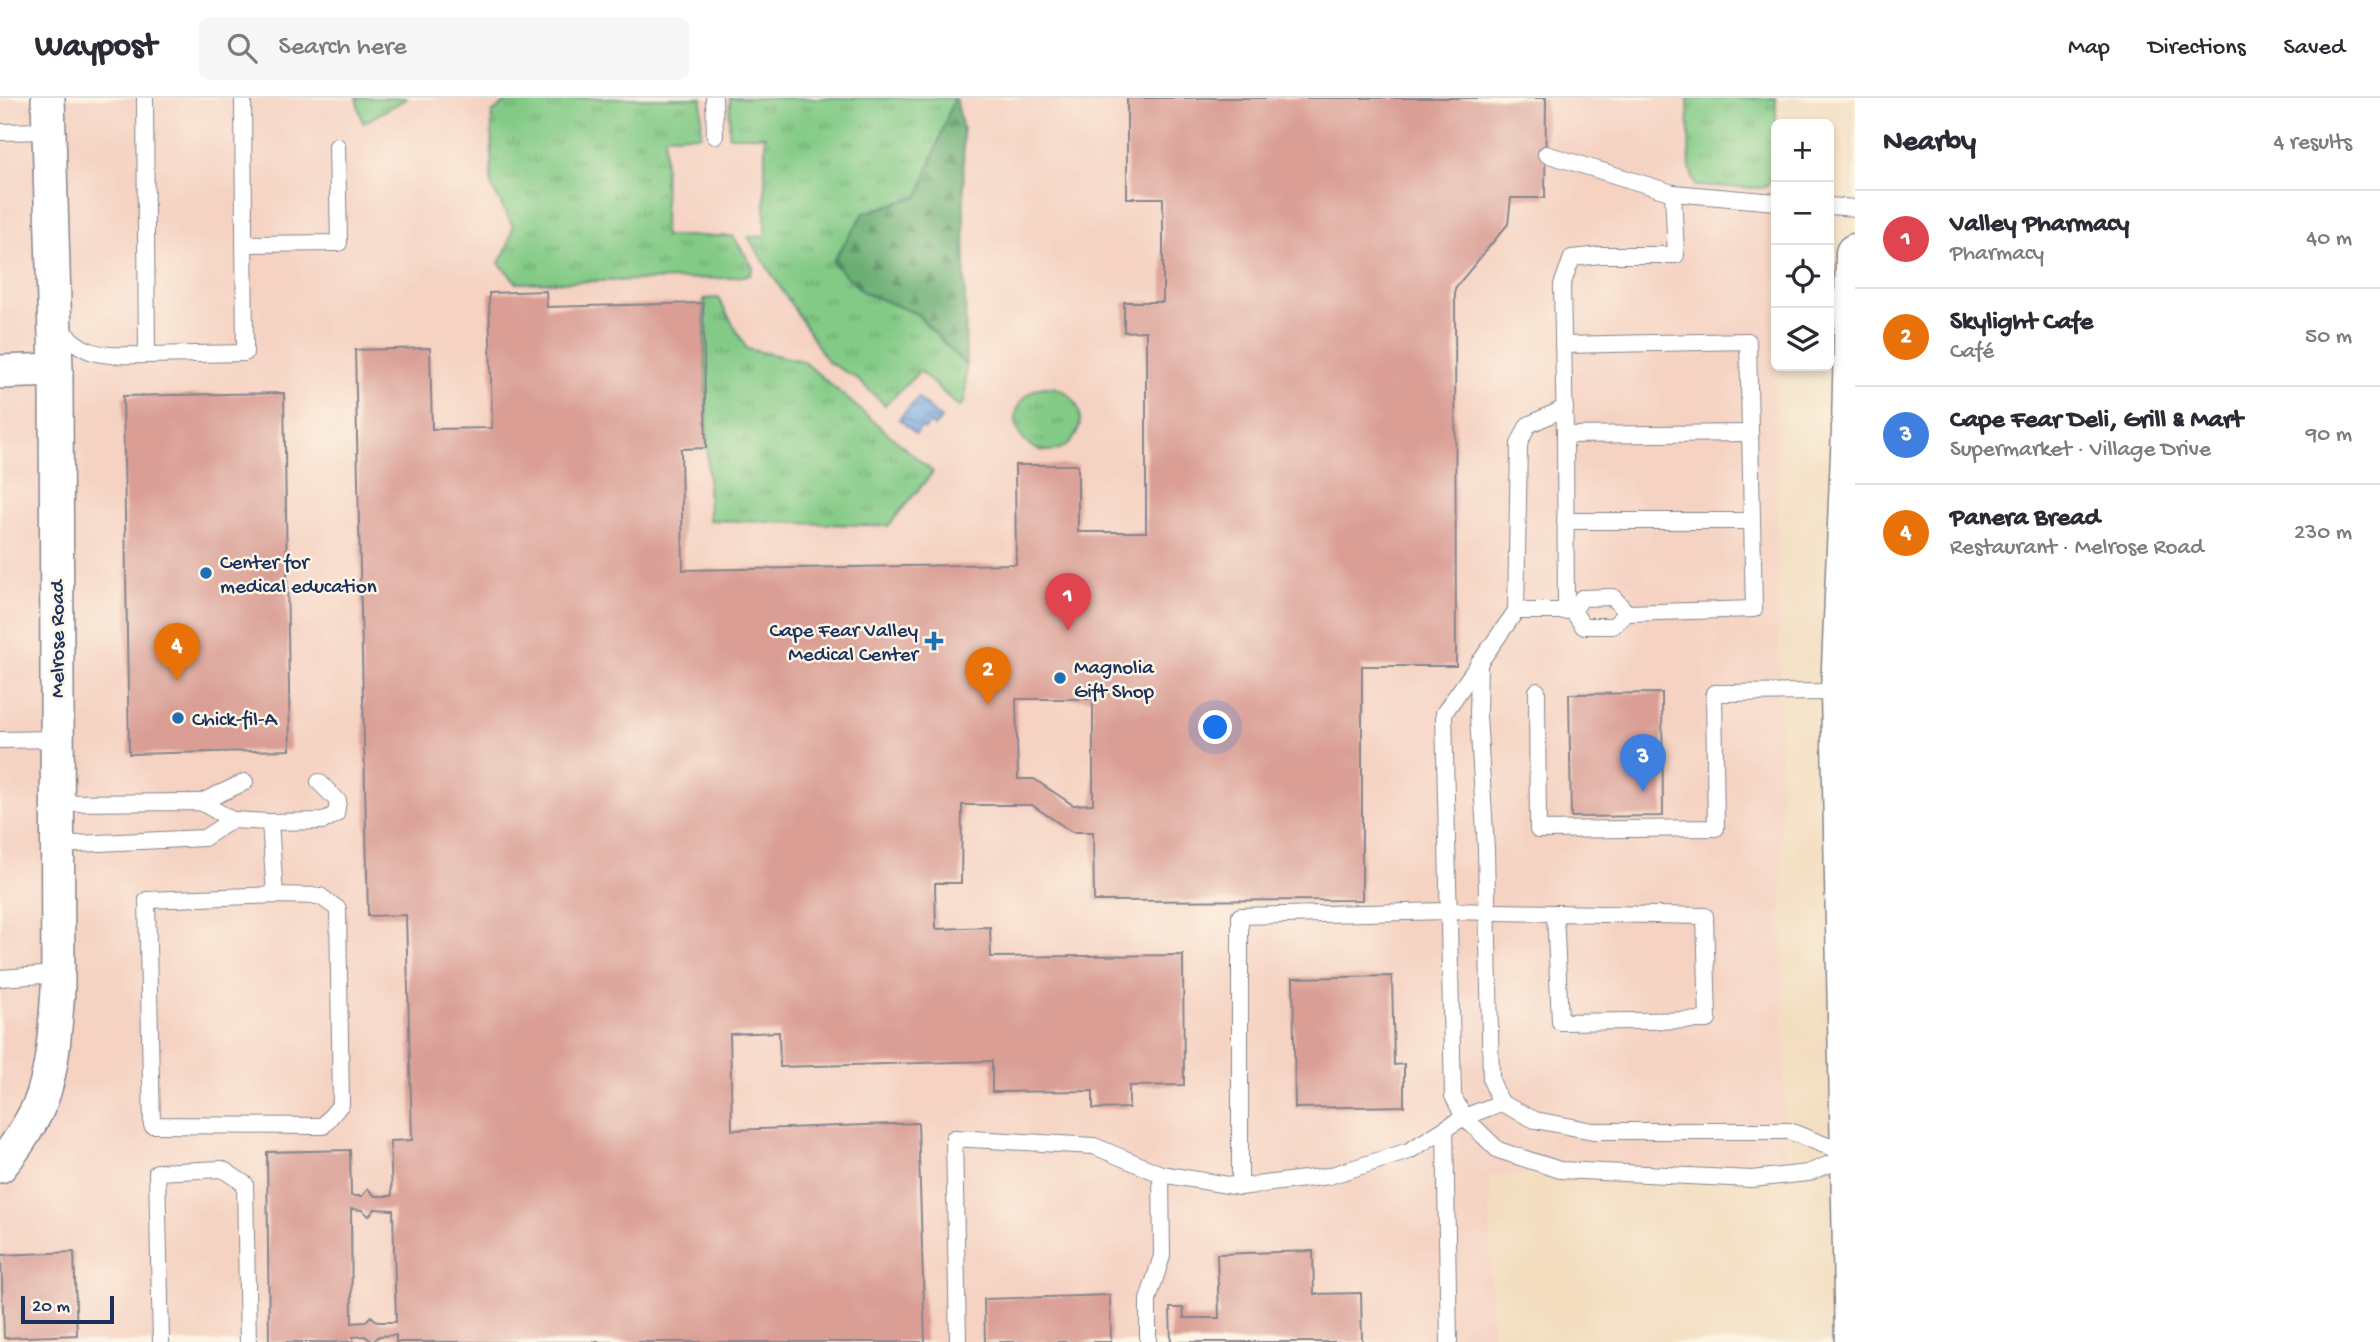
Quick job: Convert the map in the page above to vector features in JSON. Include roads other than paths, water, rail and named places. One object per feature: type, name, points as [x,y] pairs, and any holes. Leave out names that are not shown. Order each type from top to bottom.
[{"type":"main road","points":[[1854,1342],[1849,789],[1840,692],[1853,429],[1855,253]]},
{"type":"street","name":"Melrose Road","points":[[0,1166],[14,1150],[44,1094],[54,1035],[57,974],[56,370],[48,98]]},
{"type":"street","points":[[0,372],[56,370]]},
{"type":"lane","points":[[145,98],[147,355]]},
{"type":"lane","points":[[53,321],[71,342],[88,352],[104,355],[245,353],[243,98]]},
{"type":"lane","points":[[714,98],[715,136]]},
{"type":"lane","points":[[0,132],[49,131]]},
{"type":"lane","points":[[244,244],[339,243],[337,146]]},
{"type":"lane","points":[[1546,154],[1673,193],[1771,202]]},
{"type":"lane","points":[[1563,345],[1748,341],[1754,609],[1627,613],[1614,626],[1583,626],[1569,611],[1565,520],[1562,285],[1572,258],[1601,255],[1676,255],[1673,193]]},
{"type":"lane","points":[[1834,206],[1855,208]]},
{"type":"lane","points":[[1565,408],[1528,425],[1519,444],[1516,611],[1444,713],[1453,1096],[1464,1117],[1498,1150],[1560,1170],[1752,1180],[1808,1173],[1853,1155]]},
{"type":"lane","points":[[1565,435],[1750,433]]},
{"type":"lane","points":[[1565,520],[1752,521]]},
{"type":"lane","points":[[1516,611],[1569,611],[1582,598],[1613,597],[1627,613]]},
{"type":"lane","points":[[1479,662],[1478,715],[1486,850],[1491,1080],[1501,1103],[1535,1120],[1593,1131],[1789,1131],[1853,1155]]},
{"type":"lane","points":[[1537,691],[1538,830],[1716,828],[1714,693],[1840,692]]},
{"type":"lane","points":[[0,740],[57,738]]},
{"type":"lane","points":[[57,803],[201,802],[245,782]]},
{"type":"lane","points":[[201,802],[232,820],[323,821],[336,814],[338,801],[320,782]]},
{"type":"lane","points":[[56,845],[204,838],[232,820]]},
{"type":"lane","points":[[270,822],[275,895]]},
{"type":"lane","points":[[275,895],[320,896],[338,909],[341,1104],[323,1126],[152,1125],[147,900],[275,895]]},
{"type":"lane","points":[[1240,1187],[1240,916],[1448,911],[1488,912],[1555,913],[1705,916],[1708,1020],[1560,1022],[1555,913]]},
{"type":"lane","points":[[0,978],[57,974]]},
{"type":"lane","points":[[957,1342],[954,1138],[1094,1146],[1161,1174],[1240,1187],[1329,1175],[1409,1152],[1464,1117],[1501,1103]]},
{"type":"lane","points":[[1445,1129],[1449,1342]]},
{"type":"lane","points":[[161,1342],[157,1172],[222,1169],[245,1184],[248,1342]]},
{"type":"lane","points":[[1148,1342],[1148,1300],[1162,1256],[1161,1174]]},
{"type":"water","points":[[918,398],[941,419],[934,427],[930,423],[925,429],[921,427],[916,434],[899,419]]},
{"type":"place","name":"Center for medical education","points":[[206,573]]},
{"type":"place","name":"Valley Pharmacy","points":[[1068,631]]},
{"type":"place","name":"Cape Fear Valley Medical Center","points":[[934,641]]},
{"type":"place","name":"Magnolia Gift Shop","points":[[1060,678]]},
{"type":"place","name":"Panera Bread","points":[[177,681]]},
{"type":"place","name":"Skylight Cafe","points":[[988,705]]},
{"type":"place","name":"Chick-fil-A","points":[[178,718]]},
{"type":"place","name":"Cape Fear Deli, Grill & Mart","points":[[1643,792]]}]
